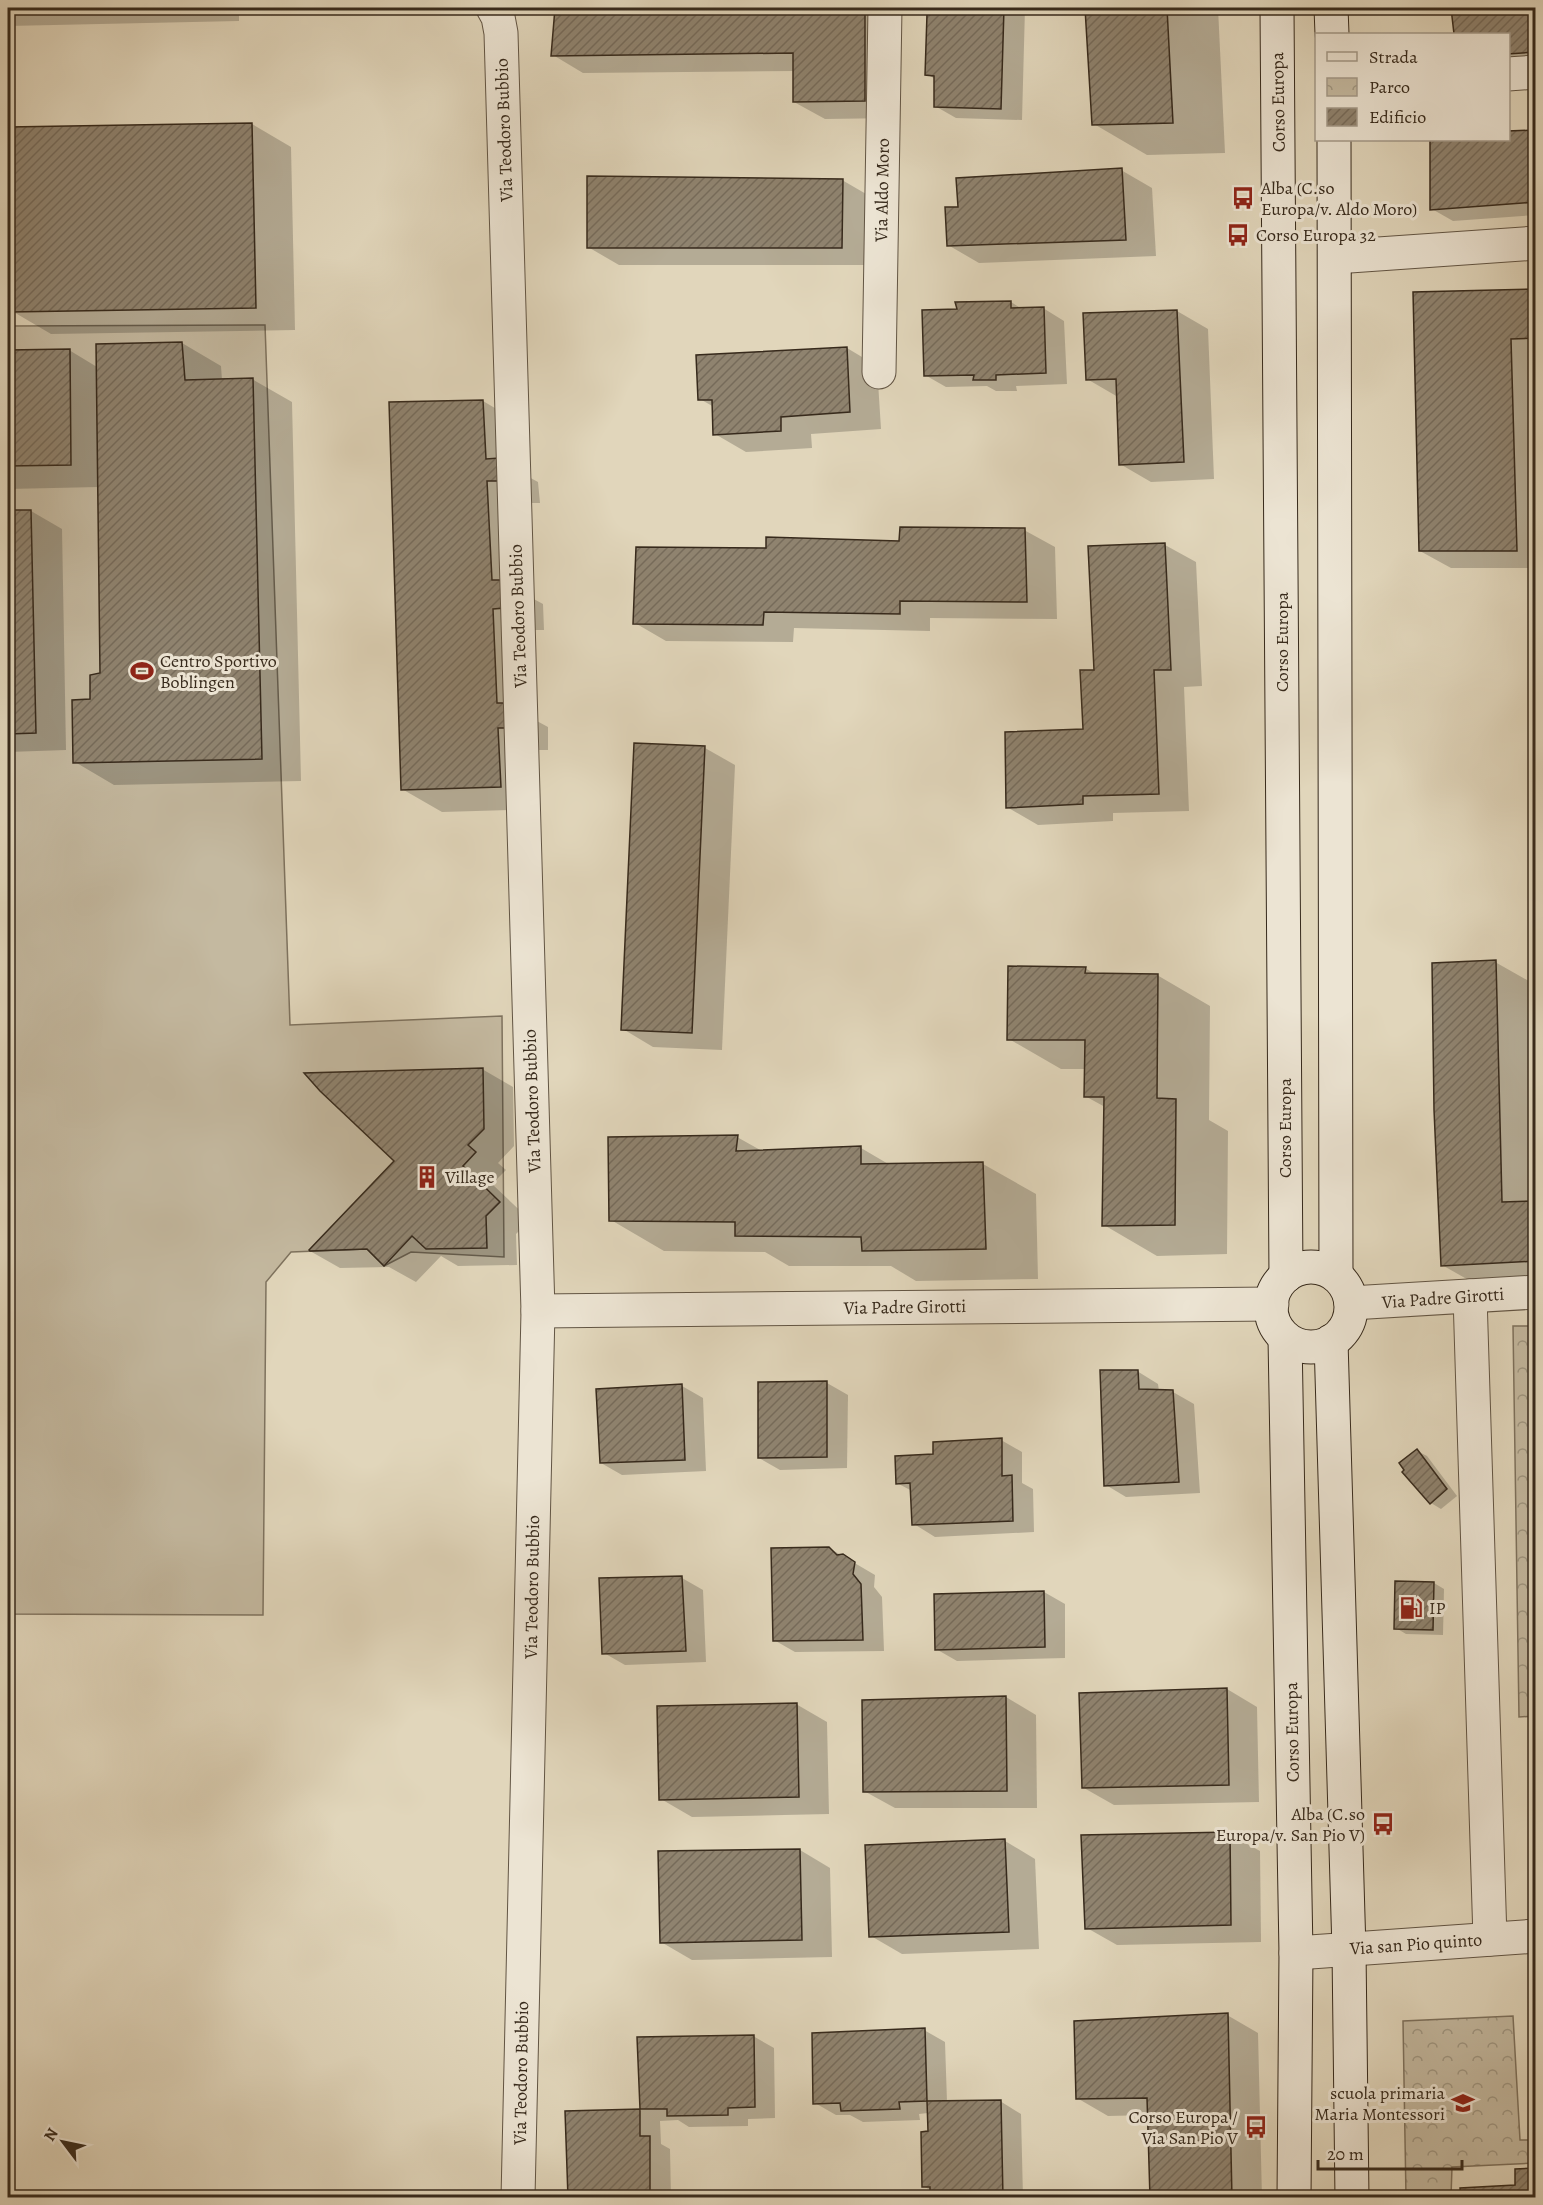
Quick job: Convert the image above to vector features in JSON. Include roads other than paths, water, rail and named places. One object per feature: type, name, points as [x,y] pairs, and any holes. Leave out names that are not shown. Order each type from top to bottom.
[{"type":"street","name":"Via Teodoro Bubbio","points":[[493,8],[498,17],[501,33],[538,1311],[518,2198]]},
{"type":"street","name":"Via Aldo Moro","points":[[879,372],[885,8]]},
{"type":"street","name":"Corso Europa","points":[[1277,8],[1279,1290],[1275,1322],[1286,1338],[1296,1953],[1294,2198]]},
{"type":"street","points":[[1331,8],[1332,33]]},
{"type":"street","points":[[1510,74],[1536,72]]},
{"type":"street","points":[[1334,141],[1336,1275]]},
{"type":"street","points":[[1335,257],[1536,243]]},
{"type":"street","points":[[1279,1290],[1298,1270],[1311,1267],[1323,1269],[1336,1275],[1349,1292],[1351,1303],[1347,1326],[1331,1341],[1320,1346],[1308,1347],[1286,1338]]},
{"type":"street","name":"Via Padre Girotti","points":[[538,1311],[1279,1290]]},
{"type":"street","name":"Via Padre Girotti","points":[[1351,1303],[1536,1292]]},
{"type":"street","points":[[1470,1296],[1490,1939]]},
{"type":"street","points":[[1331,1341],[1349,1950],[1352,2198]]},
{"type":"street","name":"Via san Pio quinto","points":[[1296,1953],[1536,1936]]},
{"type":"place","name":"Alba (C.so Europa/v. Aldo Moro)","points":[[1243,198]]},
{"type":"place","name":"Corso Europa 32","points":[[1238,235]]},
{"type":"place","name":"Centro Sportivo Boblingen","points":[[142,671]]},
{"type":"place","name":"Village","points":[[427,1177]]},
{"type":"place","name":"IP","points":[[1411,1608]]},
{"type":"place","name":"Alba (C.so Europa/v. San Pio V)","points":[[1383,1824]]},
{"type":"place","name":"scuola primaria Maria Montessori","points":[[1463,2103]]},
{"type":"place","name":"Corso Europa / Via San Pio V","points":[[1256,2127]]}]
